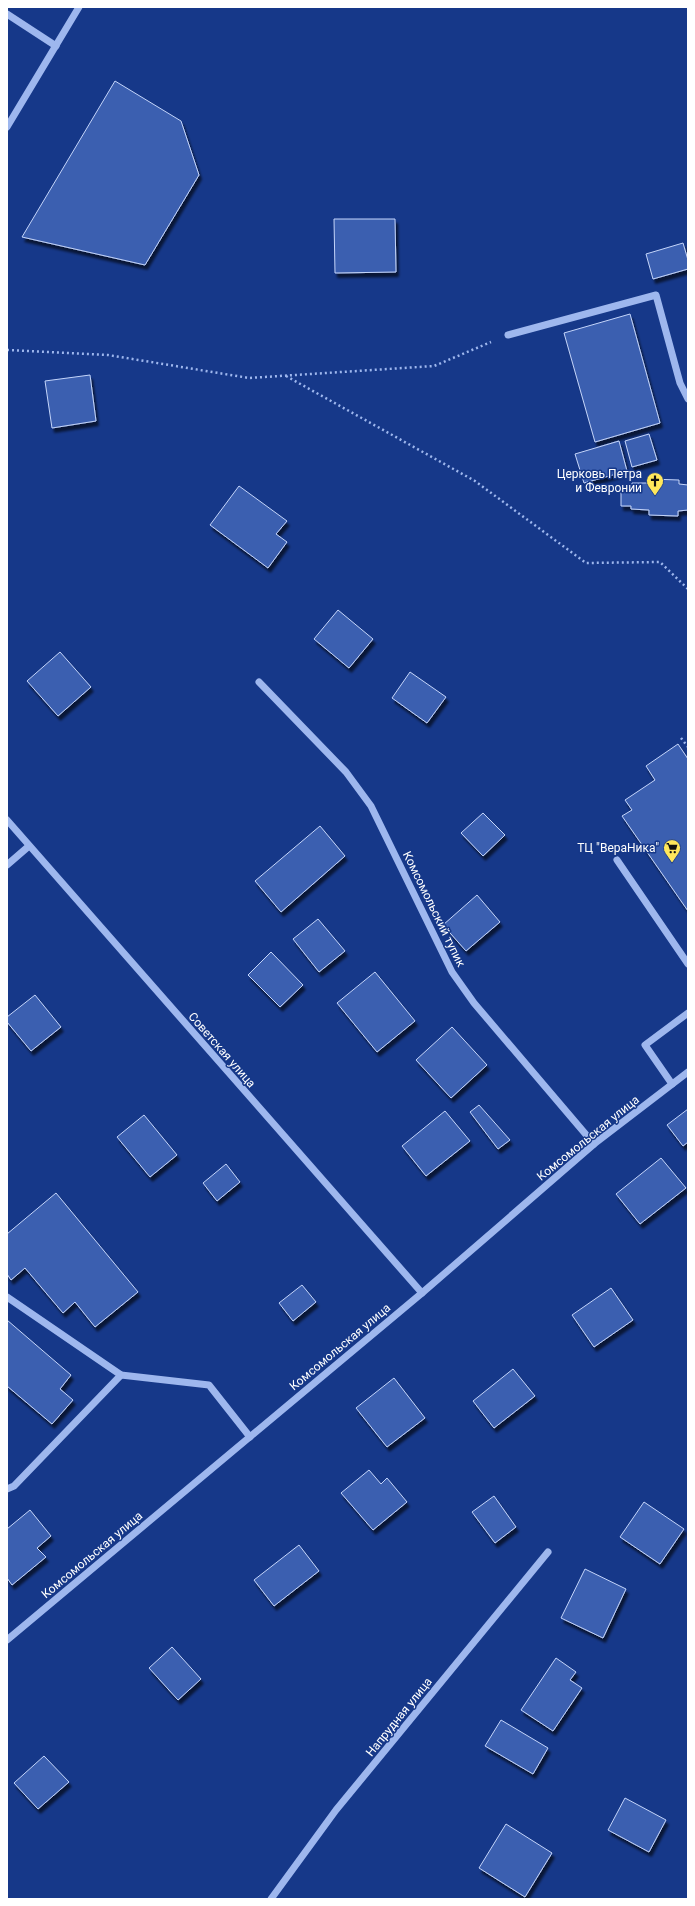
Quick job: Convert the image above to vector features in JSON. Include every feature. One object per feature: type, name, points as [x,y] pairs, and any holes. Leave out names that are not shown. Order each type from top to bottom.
[{"type":"street","points":[[7,126],[79,7]]},
{"type":"street","points":[[7,14],[56,46]]},
{"type":"street","points":[[508,335],[656,295],[680,383],[688,399]]},
{"type":"street","name":"Комсомольский тупик","points":[[258,682],[350,777],[371,806],[452,972],[474,1003],[594,1144]]},
{"type":"street","name":"Советская улица","points":[[7,820],[422,1293]]},
{"type":"street","points":[[7,865],[29,846]]},
{"type":"street","points":[[617,860],[688,964]]},
{"type":"street","points":[[672,1084],[646,1045],[688,1013]]},
{"type":"street","name":"Комсомольская улица","points":[[7,1640],[422,1293],[594,1144],[688,1072]]},
{"type":"street","points":[[7,1297],[121,1375],[209,1385],[250,1437]]},
{"type":"street","points":[[7,1490],[14,1486],[121,1375]]},
{"type":"street","name":"Напрудная улица","points":[[271,1899],[336,1810],[548,1552]]},
{"type":"path","points":[[7,350],[108,355],[249,378],[434,366],[508,335]]},
{"type":"path","points":[[285,375],[475,481],[586,563],[660,562],[688,589]]},
{"type":"path","points":[[681,738],[688,747]]},
{"type":"building","points":[[115,81],[181,121],[199,175],[145,265],[22,237]]},
{"type":"building","points":[[334,219],[395,219],[396,272],[335,273]]},
{"type":"building","points":[[683,243],[688,260],[688,269],[653,279],[646,254]]},
{"type":"building","points":[[630,314],[660,423],[595,442],[564,333]]},
{"type":"building","points":[[90,375],[96,421],[52,428],[45,381]]},
{"type":"building","points":[[649,434],[657,460],[632,467],[625,441]]},
{"type":"building","points":[[619,441],[627,471],[584,483],[575,454]]},
{"type":"building","name":"Церковь Петра и Февронии","points":[[650,479],[679,480],[679,484],[688,485],[688,510],[678,511],[678,516],[649,515],[649,510],[631,509],[631,506],[621,506],[621,486],[632,486],[632,483],[650,483]]},
{"type":"building","points":[[239,486],[287,521],[276,534],[287,542],[268,568],[210,525]]},
{"type":"building","points":[[338,610],[373,639],[349,668],[314,639]]},
{"type":"building","points":[[60,652],[91,687],[58,716],[27,681]]},
{"type":"building","points":[[410,672],[446,697],[427,723],[392,698]]},
{"type":"building","name":"ТЦ \"ВераНика\"","points":[[678,744],[688,759],[688,911],[622,816],[632,810],[625,800],[655,780],[646,766]]},
{"type":"building","points":[[483,813],[505,835],[483,856],[461,833]]},
{"type":"building","points":[[320,826],[345,856],[281,912],[255,881]]},
{"type":"building","points":[[477,895],[500,922],[466,951],[443,925]]},
{"type":"building","points":[[318,919],[345,951],[319,972],[293,939]]},
{"type":"building","points":[[271,952],[303,985],[280,1007],[248,975]]},
{"type":"building","points":[[375,972],[415,1021],[377,1052],[337,1003]]},
{"type":"building","points":[[35,995],[61,1027],[31,1051],[7,1022],[7,1017]]},
{"type":"building","points":[[452,1027],[487,1065],[451,1098],[416,1060]]},
{"type":"building","points":[[479,1105],[510,1140],[498,1149],[470,1112]]},
{"type":"building","points":[[688,1109],[688,1142],[683,1146],[667,1125]]},
{"type":"building","points":[[445,1111],[470,1141],[426,1176],[402,1146]]},
{"type":"building","points":[[144,1115],[177,1155],[150,1177],[117,1137]]},
{"type":"building","points":[[661,1158],[686,1188],[640,1224],[616,1194]]},
{"type":"building","points":[[226,1164],[240,1182],[217,1201],[203,1183]]},
{"type":"building","points":[[56,1193],[138,1292],[95,1327],[75,1302],[63,1313],[25,1268],[11,1280],[7,1274],[7,1234]]},
{"type":"building","points":[[302,1285],[316,1302],[293,1321],[279,1303]]},
{"type":"building","points":[[611,1288],[633,1320],[594,1347],[572,1315]]},
{"type":"building","points":[[7,1320],[71,1375],[60,1389],[73,1400],[52,1424],[7,1386]]},
{"type":"building","points":[[513,1369],[535,1396],[494,1428],[473,1401]]},
{"type":"building","points":[[394,1378],[425,1418],[387,1447],[356,1408]]},
{"type":"building","points":[[369,1470],[381,1484],[387,1478],[407,1502],[373,1530],[341,1493]]},
{"type":"building","points":[[494,1496],[516,1527],[495,1543],[472,1512]]},
{"type":"building","points":[[644,1502],[684,1529],[660,1564],[620,1537]]},
{"type":"building","points":[[30,1510],[51,1536],[37,1548],[46,1557],[12,1585],[7,1578],[7,1529]]},
{"type":"building","points":[[299,1545],[319,1571],[274,1606],[254,1580]]},
{"type":"building","points":[[585,1569],[626,1589],[603,1638],[561,1618]]},
{"type":"building","points":[[172,1647],[201,1679],[178,1700],[149,1668]]},
{"type":"building","points":[[556,1658],[576,1672],[570,1680],[582,1688],[553,1731],[521,1710]]},
{"type":"building","points":[[501,1720],[548,1748],[533,1774],[485,1746]]},
{"type":"building","points":[[44,1756],[69,1782],[38,1809],[14,1783]]},
{"type":"building","points":[[625,1798],[666,1820],[649,1852],[608,1830]]},
{"type":"building","points":[[506,1824],[552,1853],[525,1897],[479,1868]]},
{"type":"place","name":"Церковь Петра и Февронии","points":[[655,496]]},
{"type":"place","name":"ТЦ \"ВераНика\"","points":[[672,863]]}]
